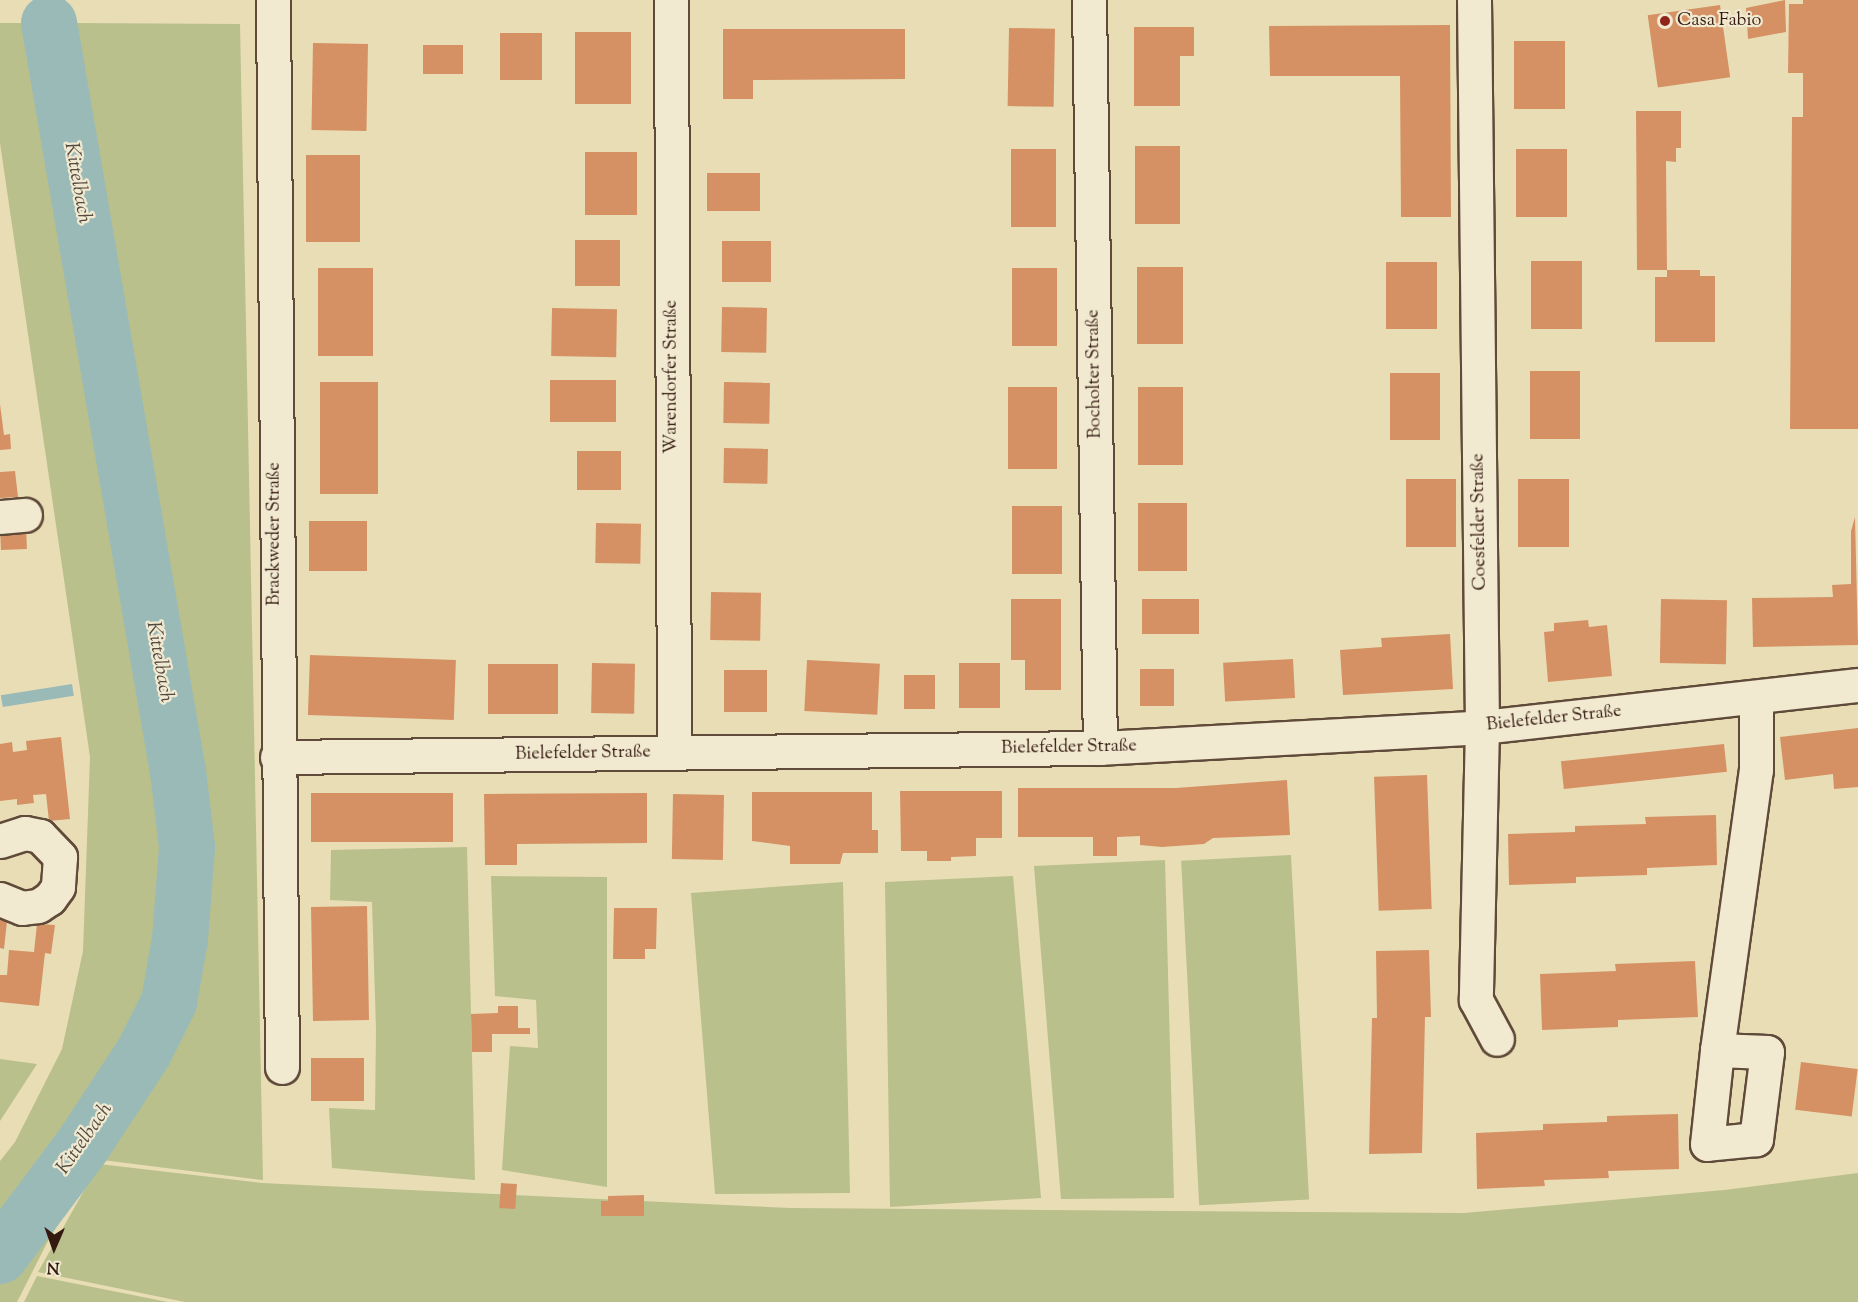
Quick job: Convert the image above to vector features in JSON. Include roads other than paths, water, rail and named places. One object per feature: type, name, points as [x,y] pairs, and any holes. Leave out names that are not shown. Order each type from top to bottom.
[{"type":"street","name":"Brackweder Straße","points":[[273,0],[277,757],[282,1067]]},
{"type":"street","name":"Warendorfer Straße","points":[[670,0],[674,753]]},
{"type":"street","name":"Bocholter Straße","points":[[1089,0],[1100,748]]},
{"type":"street","name":"Coesfelder Straße","points":[[1474,0],[1482,727],[1476,1000],[1497,1039]]},
{"type":"street","name":"Bielefelder Straße","points":[[277,757],[1100,748],[1482,727],[1858,685]]},
{"type":"street","points":[[1717,1050],[1756,770],[1756,698]]},
{"type":"street","points":[[0,841],[25,832],[40,836],[60,857],[58,887],[50,898],[38,906],[22,908],[0,899]]},
{"type":"water","points":[[72,684],[74,696],[3,707],[1,695]]},
{"type":"waterway","name":"Kittelbach","points":[[0,1256],[83,1145],[144,1052],[169,1002],[180,939],[187,847],[178,772],[49,23]]},
{"type":"place","name":"Casa Fabio","points":[[1665,21]]}]
